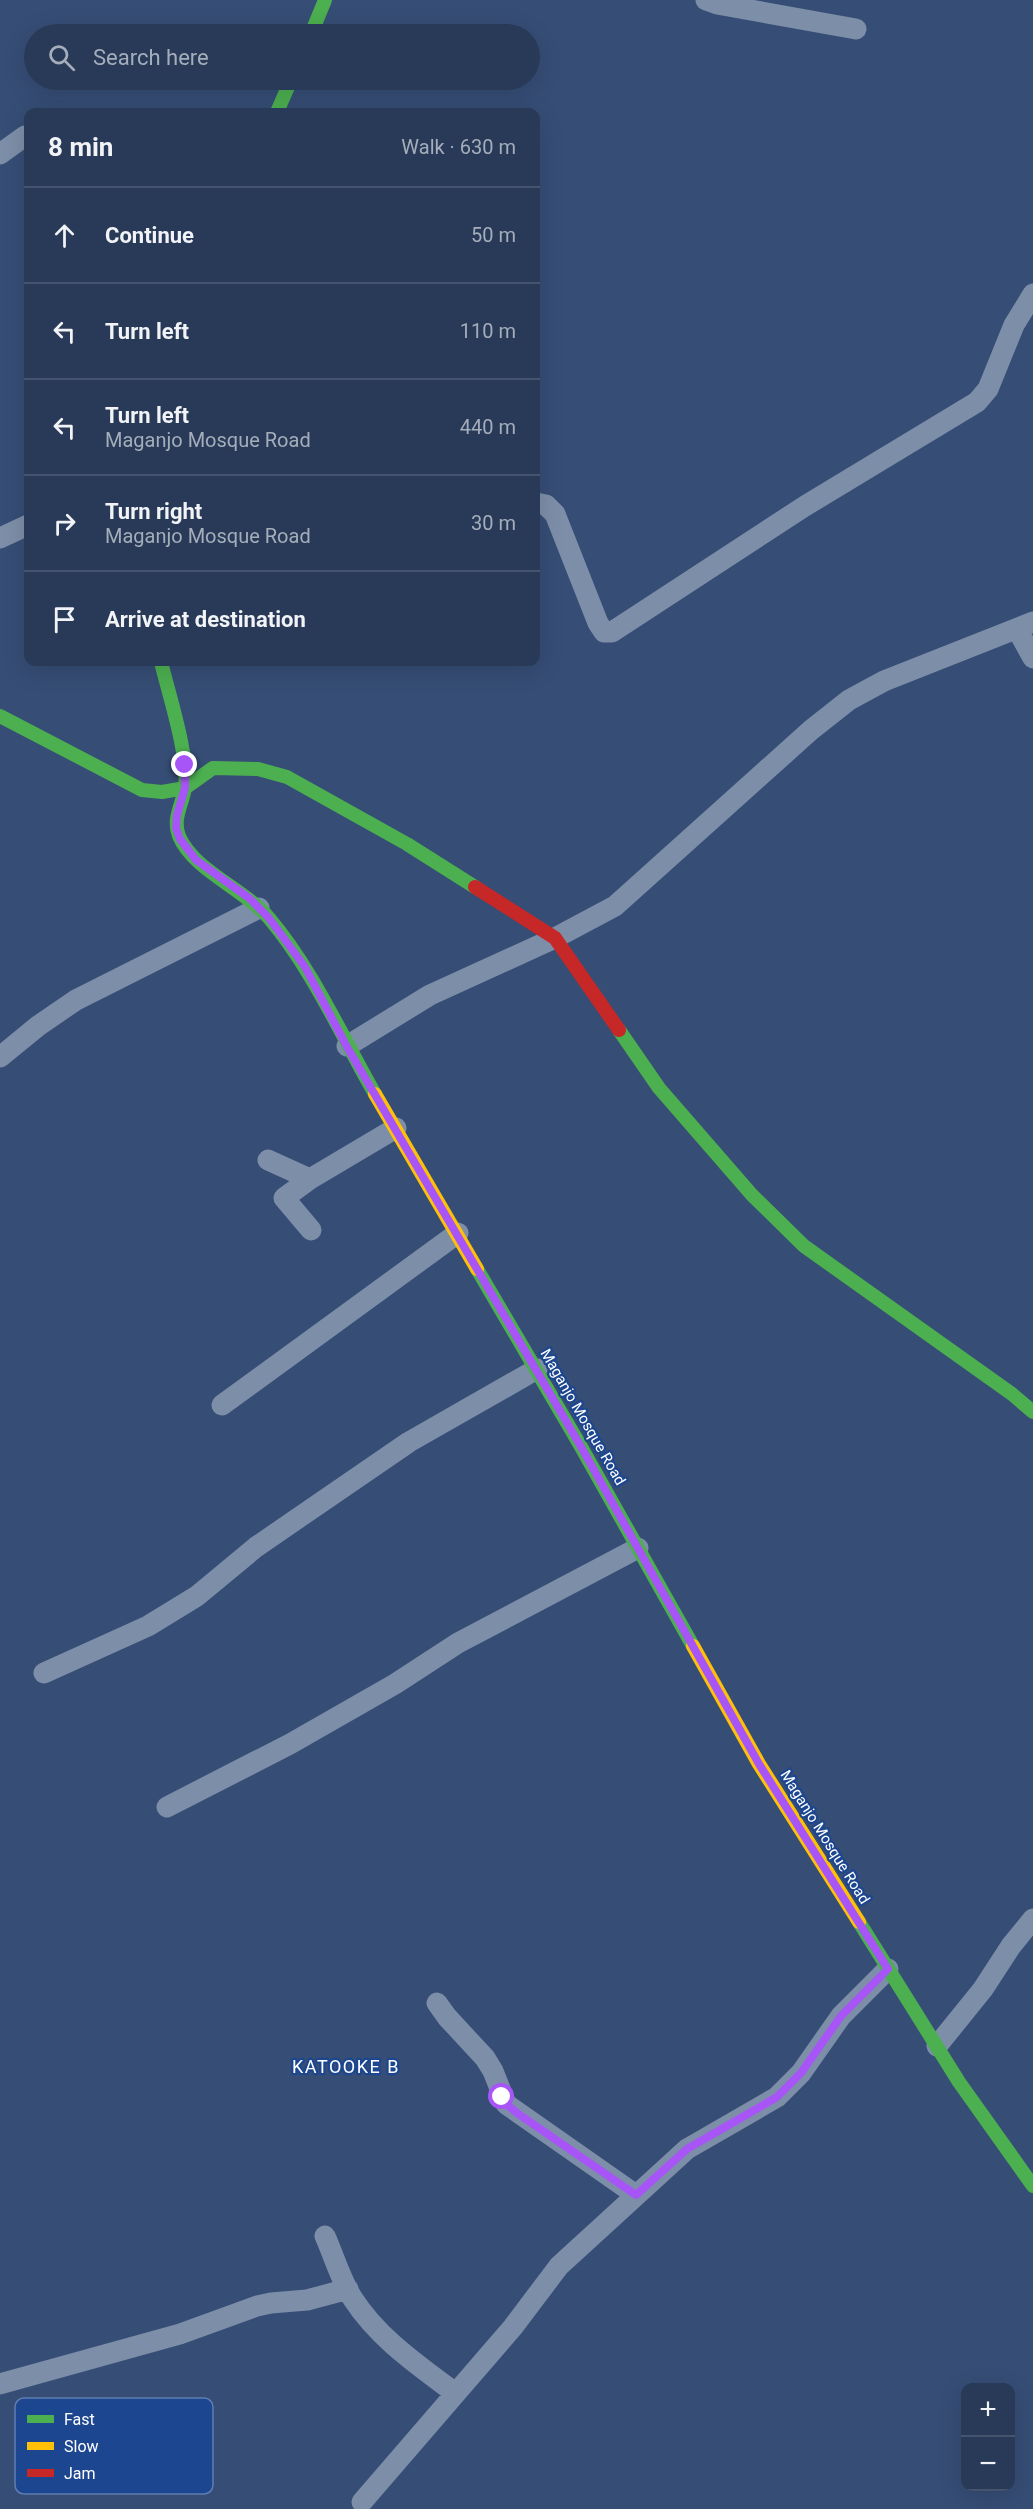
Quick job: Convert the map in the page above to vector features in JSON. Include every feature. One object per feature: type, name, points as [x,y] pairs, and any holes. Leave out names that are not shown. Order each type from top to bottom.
[{"type":"street","points":[[314,24],[325,0]]},
{"type":"street","points":[[706,0],[717,4],[856,29]]},
{"type":"street","points":[[279,108],[287,90]]},
{"type":"street","points":[[0,154],[24,137]]},
{"type":"street","points":[[540,504],[546,505],[555,514],[598,624],[604,632],[612,632],[805,506],[977,402],[988,389],[1014,326],[1033,294]]},
{"type":"street","points":[[0,538],[24,527]]},
{"type":"street","points":[[347,1047],[430,995],[555,938],[615,906],[802,738],[849,700],[884,681],[1025,625],[1033,658]]},
{"type":"street","name":"Maganjo Mosque Road","points":[[162,666],[183,747],[185,788],[177,815],[176,828],[180,839],[196,860],[224,878],[259,908],[289,943],[305,967],[347,1047],[537,1369],[759,1764],[937,2046],[1033,2186]]},
{"type":"street","points":[[0,716],[142,790],[162,792],[185,788],[213,768],[258,769],[287,777],[408,844],[555,938],[659,1088],[777,1221],[804,1246],[1031,1408]]},
{"type":"street","points":[[0,1056],[76,1000],[259,908]]},
{"type":"street","points":[[311,1230],[284,1198],[310,1179],[396,1128]]},
{"type":"street","points":[[268,1160],[310,1179]]},
{"type":"street","points":[[222,1405],[458,1233]]},
{"type":"street","points":[[44,1673],[148,1626],[197,1596],[256,1547],[409,1442],[537,1369]]},
{"type":"street","points":[[167,1807],[290,1744],[395,1684],[458,1643],[638,1548]]},
{"type":"street","points":[[937,2046],[983,1989],[1011,1946],[1033,1919]]},
{"type":"street","points":[[362,2502],[513,2327],[559,2266],[687,2149],[777,2097],[801,2073],[841,2016],[888,1969]]},
{"type":"street","points":[[437,2003],[485,2058],[493,2071],[506,2104],[636,2195]]},
{"type":"street","points":[[325,2236],[348,2289],[364,2315],[380,2334],[455,2393]]},
{"type":"street","points":[[0,2384],[180,2334],[257,2306],[307,2300],[348,2289]]},
{"type":"traffic: fast","points":[[315,24],[325,0]]},
{"type":"traffic: fast","points":[[279,108],[287,90]]},
{"type":"traffic: fast","points":[[162,666],[178,725],[184,759],[185,787],[177,823],[179,836],[195,859],[259,908],[285,938],[326,1003],[375,1094]]},
{"type":"traffic: fast","points":[[0,716],[142,790],[162,792],[185,788],[213,768],[258,769],[287,777],[407,844],[475,887]]},
{"type":"traffic: fast","points":[[619,1030],[659,1088],[752,1195],[804,1246],[1012,1394],[1033,1412]]},
{"type":"traffic: fast","points":[[477,1269],[580,1445],[693,1646]]},
{"type":"traffic: fast","points":[[859,1922],[959,2082],[1033,2186]]},
{"type":"traffic: slow","points":[[375,1094],[477,1269]]},
{"type":"traffic: slow","points":[[693,1646],[759,1764],[859,1922]]},
{"type":"traffic: jam","points":[[475,887],[555,938],[619,1030]]},
{"type":"district","name":"KATOOKE B","points":[[346,2066]]},
{"type":"route","points":[[185,765],[185,788],[177,815],[176,828],[180,839],[196,860],[224,878],[269,918],[305,967],[347,1047],[411,1152],[580,1445],[759,1764],[888,1969],[841,2016],[801,2073],[777,2097],[687,2149],[636,2195],[517,2113],[506,2104],[502,2097]]}]
